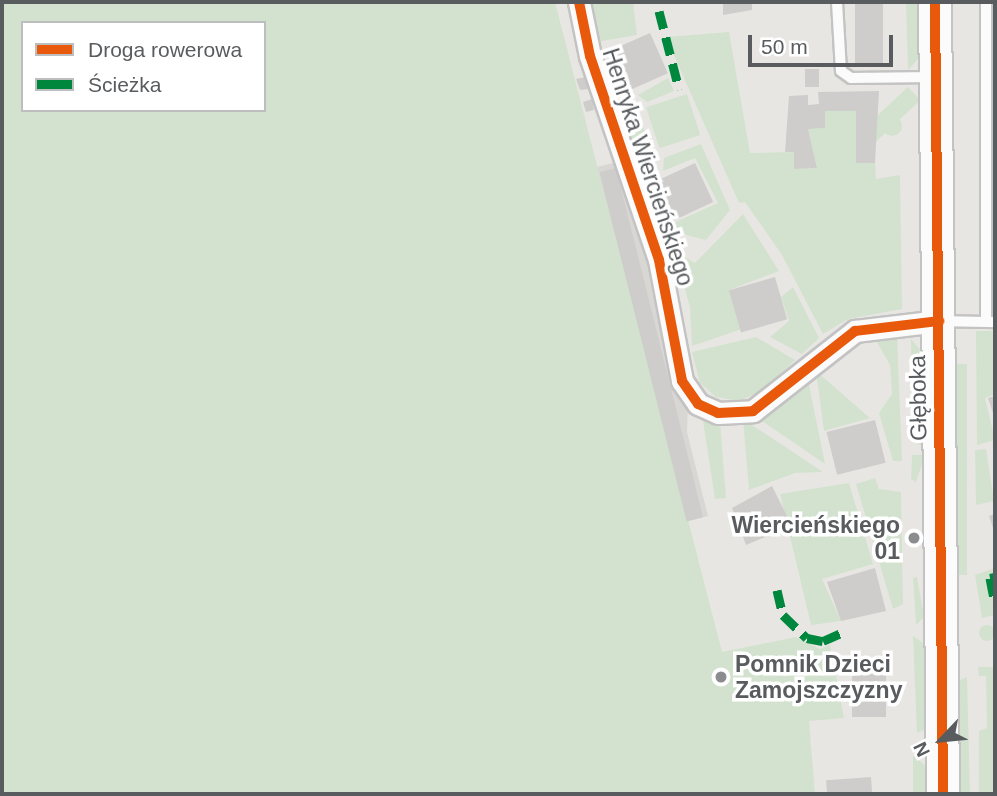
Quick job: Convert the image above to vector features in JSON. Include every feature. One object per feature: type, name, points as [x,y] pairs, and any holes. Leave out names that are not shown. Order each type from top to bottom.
[{"type":"street","name":"Henryka Wiercieńskiego","points":[[579,2],[590,56],[659,260],[682,381],[698,404],[718,413],[752,411],[855,331],[939,321]]},
{"type":"street","name":"Głęboka","points":[[935,2],[943,794]]},
{"type":"lane","points":[[837,2],[841,71],[851,78],[936,77]]},
{"type":"lane","points":[[939,321],[990,321],[986,2]]},
{"type":"shaded area","points":[[621,161],[688,403],[687,432],[708,516],[688,521],[597,167]]},
{"type":"green space","points":[[2,2],[555,2],[722,652],[796,637],[820,649],[830,645],[844,718],[809,721],[815,794],[2,794]]},
{"type":"green space","points":[[582,2],[633,2],[637,35],[590,43]]},
{"type":"green space","points":[[906,2],[919,2],[919,58],[908,70]]},
{"type":"green space","points":[[729,32],[750,153],[794,152],[794,169],[817,168],[808,129],[825,128],[825,111],[856,111],[856,163],[875,163],[876,179],[900,175],[902,309],[848,319],[823,334],[782,255],[745,202],[739,203],[666,37]]},
{"type":"green space","points":[[668,78],[674,91],[647,102],[638,95]]},
{"type":"green space","points":[[908,87],[920,100],[776,235],[764,221]]},
{"type":"green space","points":[[687,94],[700,135],[659,148],[646,107]]},
{"type":"green space","points":[[632,103],[653,150],[652,165],[637,180],[611,104]]},
{"type":"green space","points":[[892,116],[899,119],[902,126],[899,133],[892,136],[885,133],[882,126],[885,119]]},
{"type":"green space","points":[[701,144],[730,210],[706,240],[655,227],[641,191],[654,183],[669,225],[718,203],[695,158],[663,171],[664,158]]},
{"type":"green space","points":[[743,214],[779,271],[729,290],[742,329],[692,346],[690,307],[674,251],[695,263]]},
{"type":"green space","points":[[793,287],[819,338],[802,354],[770,337],[789,321],[781,297]]},
{"type":"green space","points":[[976,331],[995,331],[995,394],[985,398],[995,440],[977,445]]},
{"type":"green space","points":[[897,334],[902,461],[893,461],[879,413],[892,394],[890,365],[874,337]]},
{"type":"green space","points":[[756,337],[795,360],[762,391],[739,401],[716,397],[700,383],[692,352]]},
{"type":"green space","points":[[911,339],[923,353],[923,446],[912,442]]},
{"type":"green space","points":[[957,364],[967,364],[967,575],[957,575]]},
{"type":"green space","points":[[816,371],[870,418],[824,431]]},
{"type":"green space","points":[[807,375],[825,464],[762,421]]},
{"type":"green space","points":[[743,419],[823,472],[795,473],[749,490]]},
{"type":"green space","points":[[703,421],[720,421],[726,498],[715,499]]},
{"type":"green space","points":[[986,449],[994,501],[976,505],[975,450]]},
{"type":"green space","points":[[912,455],[925,455],[916,482],[911,479]]},
{"type":"green space","points":[[875,478],[879,489],[901,492],[903,604],[893,609],[856,484]]},
{"type":"green space","points":[[849,483],[873,564],[822,579],[841,621],[811,625],[780,494]]},
{"type":"green space","points":[[995,568],[995,615],[982,618],[975,575]]},
{"type":"green space","points":[[917,577],[924,617],[916,625],[913,578]]},
{"type":"green space","points":[[987,625],[995,633],[987,641],[979,633]]},
{"type":"green space","points":[[913,636],[925,644],[926,729],[917,733]]},
{"type":"green space","points":[[978,667],[995,667],[995,794],[979,794],[979,731],[987,728],[986,676],[979,676]]},
{"type":"green space","points":[[967,677],[970,794],[959,794],[958,681]]},
{"type":"green space","points":[[913,756],[926,766],[926,794],[913,794]]},
{"type":"building","points":[[723,2],[752,2],[752,10],[723,15]]},
{"type":"building","points":[[855,2],[883,2],[883,66],[855,66]]},
{"type":"building","points":[[991,3],[995,3],[995,88],[991,88]]},
{"type":"building","points":[[650,33],[668,73],[625,92],[607,52]]},
{"type":"building","points":[[805,69],[819,69],[819,87],[805,87]]},
{"type":"building","points":[[586,77],[589,89],[580,90],[576,79]]},
{"type":"building","points":[[879,91],[875,163],[856,163],[856,111],[825,111],[825,128],[808,129],[817,168],[794,169],[794,152],[785,152],[789,96],[808,95],[808,105],[819,104],[818,92]]},
{"type":"building","points":[[592,99],[594,110],[586,112],[583,102]]},
{"type":"building","points":[[992,129],[995,129],[995,215],[993,215]]},
{"type":"building","points":[[695,163],[713,202],[671,221],[653,182]]},
{"type":"building","points":[[616,168],[703,517],[687,521],[600,172]]},
{"type":"building","points":[[775,277],[787,319],[741,333],[729,290]]},
{"type":"building","points":[[995,396],[995,419],[988,398]]},
{"type":"building","points":[[875,420],[886,463],[837,475],[826,432]]},
{"type":"building","points":[[772,486],[792,526],[746,545],[732,508]]},
{"type":"building","points":[[995,514],[995,534],[989,516]]},
{"type":"building","points":[[875,568],[886,611],[841,621],[827,582]]},
{"type":"building","points":[[852,668],[886,668],[886,717],[852,717]]},
{"type":"building","points":[[871,777],[872,793],[827,794],[826,780]]},
{"type":"marked path","points":[[659,11],[679,89]]},
{"type":"marked path","points":[[995,577],[990,578],[995,604]]},
{"type":"marked path","points":[[777,590],[783,615],[807,638],[823,641],[843,632]]},
{"type":"cycle path","points":[[579,2],[590,56],[659,260],[682,381],[698,404],[718,413],[753,411],[855,331],[939,321]]},
{"type":"cycle path","points":[[935,2],[943,794]]},
{"type":"place","name":"Wiercieńskiego 01","points":[[914,538]]},
{"type":"place","name":"Pomnik Dzieci Zamojszczyzny","points":[[721,677]]}]
